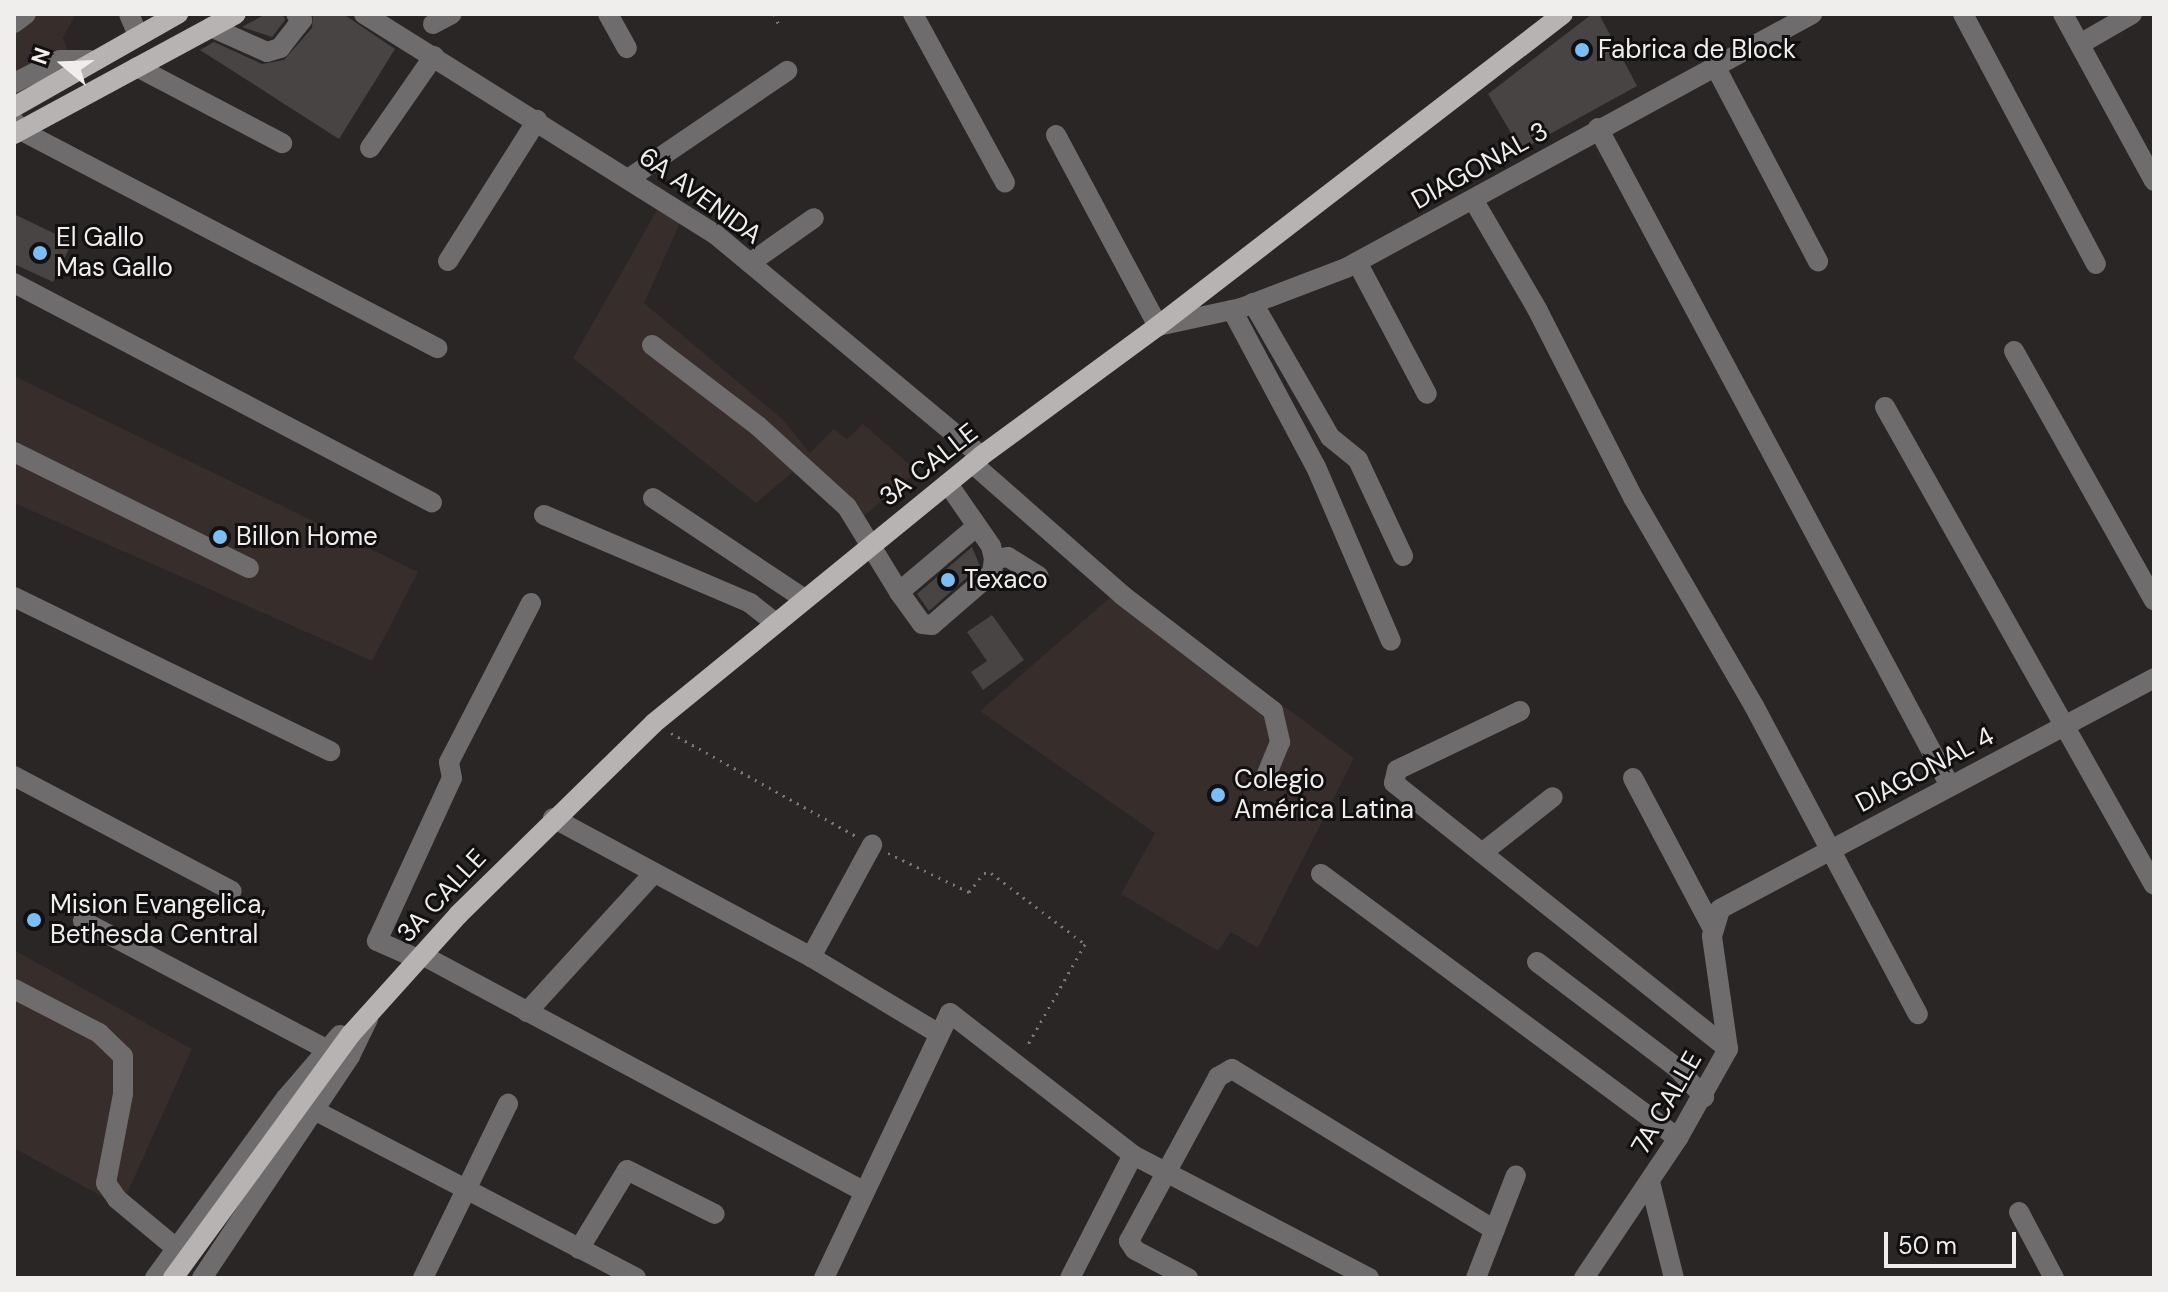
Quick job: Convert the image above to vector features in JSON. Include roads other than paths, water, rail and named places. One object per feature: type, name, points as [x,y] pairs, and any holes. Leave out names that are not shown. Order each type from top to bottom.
[{"type":"main road","points":[[14,107],[90,60],[178,14]]},
{"type":"main road","points":[[16,128],[236,14]]},
{"type":"main road","name":"3A CALLE","points":[[173,1278],[369,1014],[553,818],[654,723],[803,598],[976,460],[1158,326],[1563,14]]},
{"type":"street","points":[[14,23],[26,14]]},
{"type":"street","points":[[129,14],[138,35]]},
{"type":"street","name":"6A AVENIDA","points":[[364,14],[631,177],[750,263],[976,460],[1122,595],[1273,711],[1280,742],[1264,781]]},
{"type":"street","points":[[433,24],[452,14]]},
{"type":"street","points":[[608,14],[627,48]]},
{"type":"street","points":[[913,14],[1005,183]]},
{"type":"street","name":"DIAGONAL 3","points":[[1158,326],[1232,310],[1357,262],[1474,201],[1598,128],[1812,14]]},
{"type":"street","points":[[1963,14],[2096,264]]},
{"type":"street","points":[[2063,14],[2154,181]]},
{"type":"street","points":[[2080,44],[2132,14]]},
{"type":"street","points":[[211,27],[267,52],[280,48],[302,16]]},
{"type":"street","points":[[370,148],[434,56]]},
{"type":"street","points":[[14,83],[60,60],[90,60]]},
{"type":"street","points":[[1715,66],[1818,261]]},
{"type":"street","points":[[137,67],[282,143]]},
{"type":"street","points":[[631,177],[787,71]]},
{"type":"street","points":[[448,261],[537,120]]},
{"type":"street","points":[[16,128],[437,348]]},
{"type":"street","points":[[1598,128],[1949,784]]},
{"type":"street","points":[[1056,135],[1158,326]]},
{"type":"street","points":[[1474,201],[1832,850],[1918,1014]]},
{"type":"street","points":[[750,263],[814,218]]},
{"type":"street","points":[[1357,262],[1427,394]]},
{"type":"street","points":[[14,283],[432,502]]},
{"type":"street","points":[[1253,303],[1330,437],[1358,460],[1403,556]]},
{"type":"street","points":[[1232,310],[1316,467],[1391,641]]},
{"type":"street","points":[[652,345],[758,426],[847,507],[922,624],[932,625],[992,573],[994,559],[977,526],[948,484]]},
{"type":"street","points":[[2014,351],[2154,600]]},
{"type":"street","points":[[1885,407],[2154,885]]},
{"type":"street","points":[[14,452],[249,568]]},
{"type":"street","points":[[653,498],[803,598]]},
{"type":"street","points":[[544,515],[750,603],[774,622]]},
{"type":"street","points":[[899,592],[977,526]]},
{"type":"street","points":[[994,559],[1008,557],[1038,576]]},
{"type":"street","points":[[14,597],[330,751]]},
{"type":"street","points":[[531,603],[449,762],[452,778],[377,941],[420,957],[527,1012],[865,1192]]},
{"type":"street","name":"DIAGONAL 4","points":[[1716,918],[1949,784],[2154,678]]},
{"type":"street","points":[[1520,711],[1393,774],[1399,788],[1728,1049]]},
{"type":"street","points":[[14,776],[232,891]]},
{"type":"street","points":[[1633,778],[1716,918],[1728,1049]]},
{"type":"street","points":[[1482,853],[1553,797]]},
{"type":"street","points":[[553,818],[811,957],[936,1032]]},
{"type":"street","points":[[811,957],[872,845]]},
{"type":"street","points":[[527,1012],[654,873]]},
{"type":"street","points":[[1321,874],[1678,1138]]},
{"type":"street","points":[[83,921],[328,1050]]},
{"type":"street","points":[[1537,962],[1677,1068],[1704,1097]]},
{"type":"street","points":[[14,989],[99,1033],[123,1056],[123,1094],[106,1183],[117,1199],[176,1248]]},
{"type":"street","name":"3A CALLE","points":[[155,1278],[343,1031],[369,1014]]},
{"type":"street","name":"3A CALLE","points":[[202,1278],[350,1056],[369,1014]]},
{"type":"street","points":[[824,1278],[944,1016],[957,1014],[1133,1155],[1369,1278]]},
{"type":"street","name":"7A CALLE","points":[[1584,1278],[1704,1097],[1728,1049]]},
{"type":"street","points":[[1188,1278],[1130,1246],[1218,1077],[1232,1069],[1495,1230]]},
{"type":"street","points":[[423,1278],[508,1104]]},
{"type":"street","points":[[312,1109],[636,1278]]},
{"type":"street","points":[[1094,1278],[1072,1272],[1133,1155]]},
{"type":"street","points":[[579,1249],[627,1170],[715,1214]]},
{"type":"street","points":[[1476,1278],[1516,1175]]},
{"type":"street","points":[[1650,1182],[1674,1278]]},
{"type":"street","points":[[2019,1212],[2054,1278]]},
{"type":"place","name":"Fabrica de Block","points":[[1582,50]]},
{"type":"place","name":"El Gallo Mas Gallo","points":[[40,253]]},
{"type":"place","name":"Billon Home","points":[[220,537]]},
{"type":"place","name":"Texaco","points":[[948,580]]},
{"type":"place","name":"Colegio América Latina","points":[[1218,795]]},
{"type":"place","name":"Mision Evangelica, Bethesda Central","points":[[34,920]]}]
